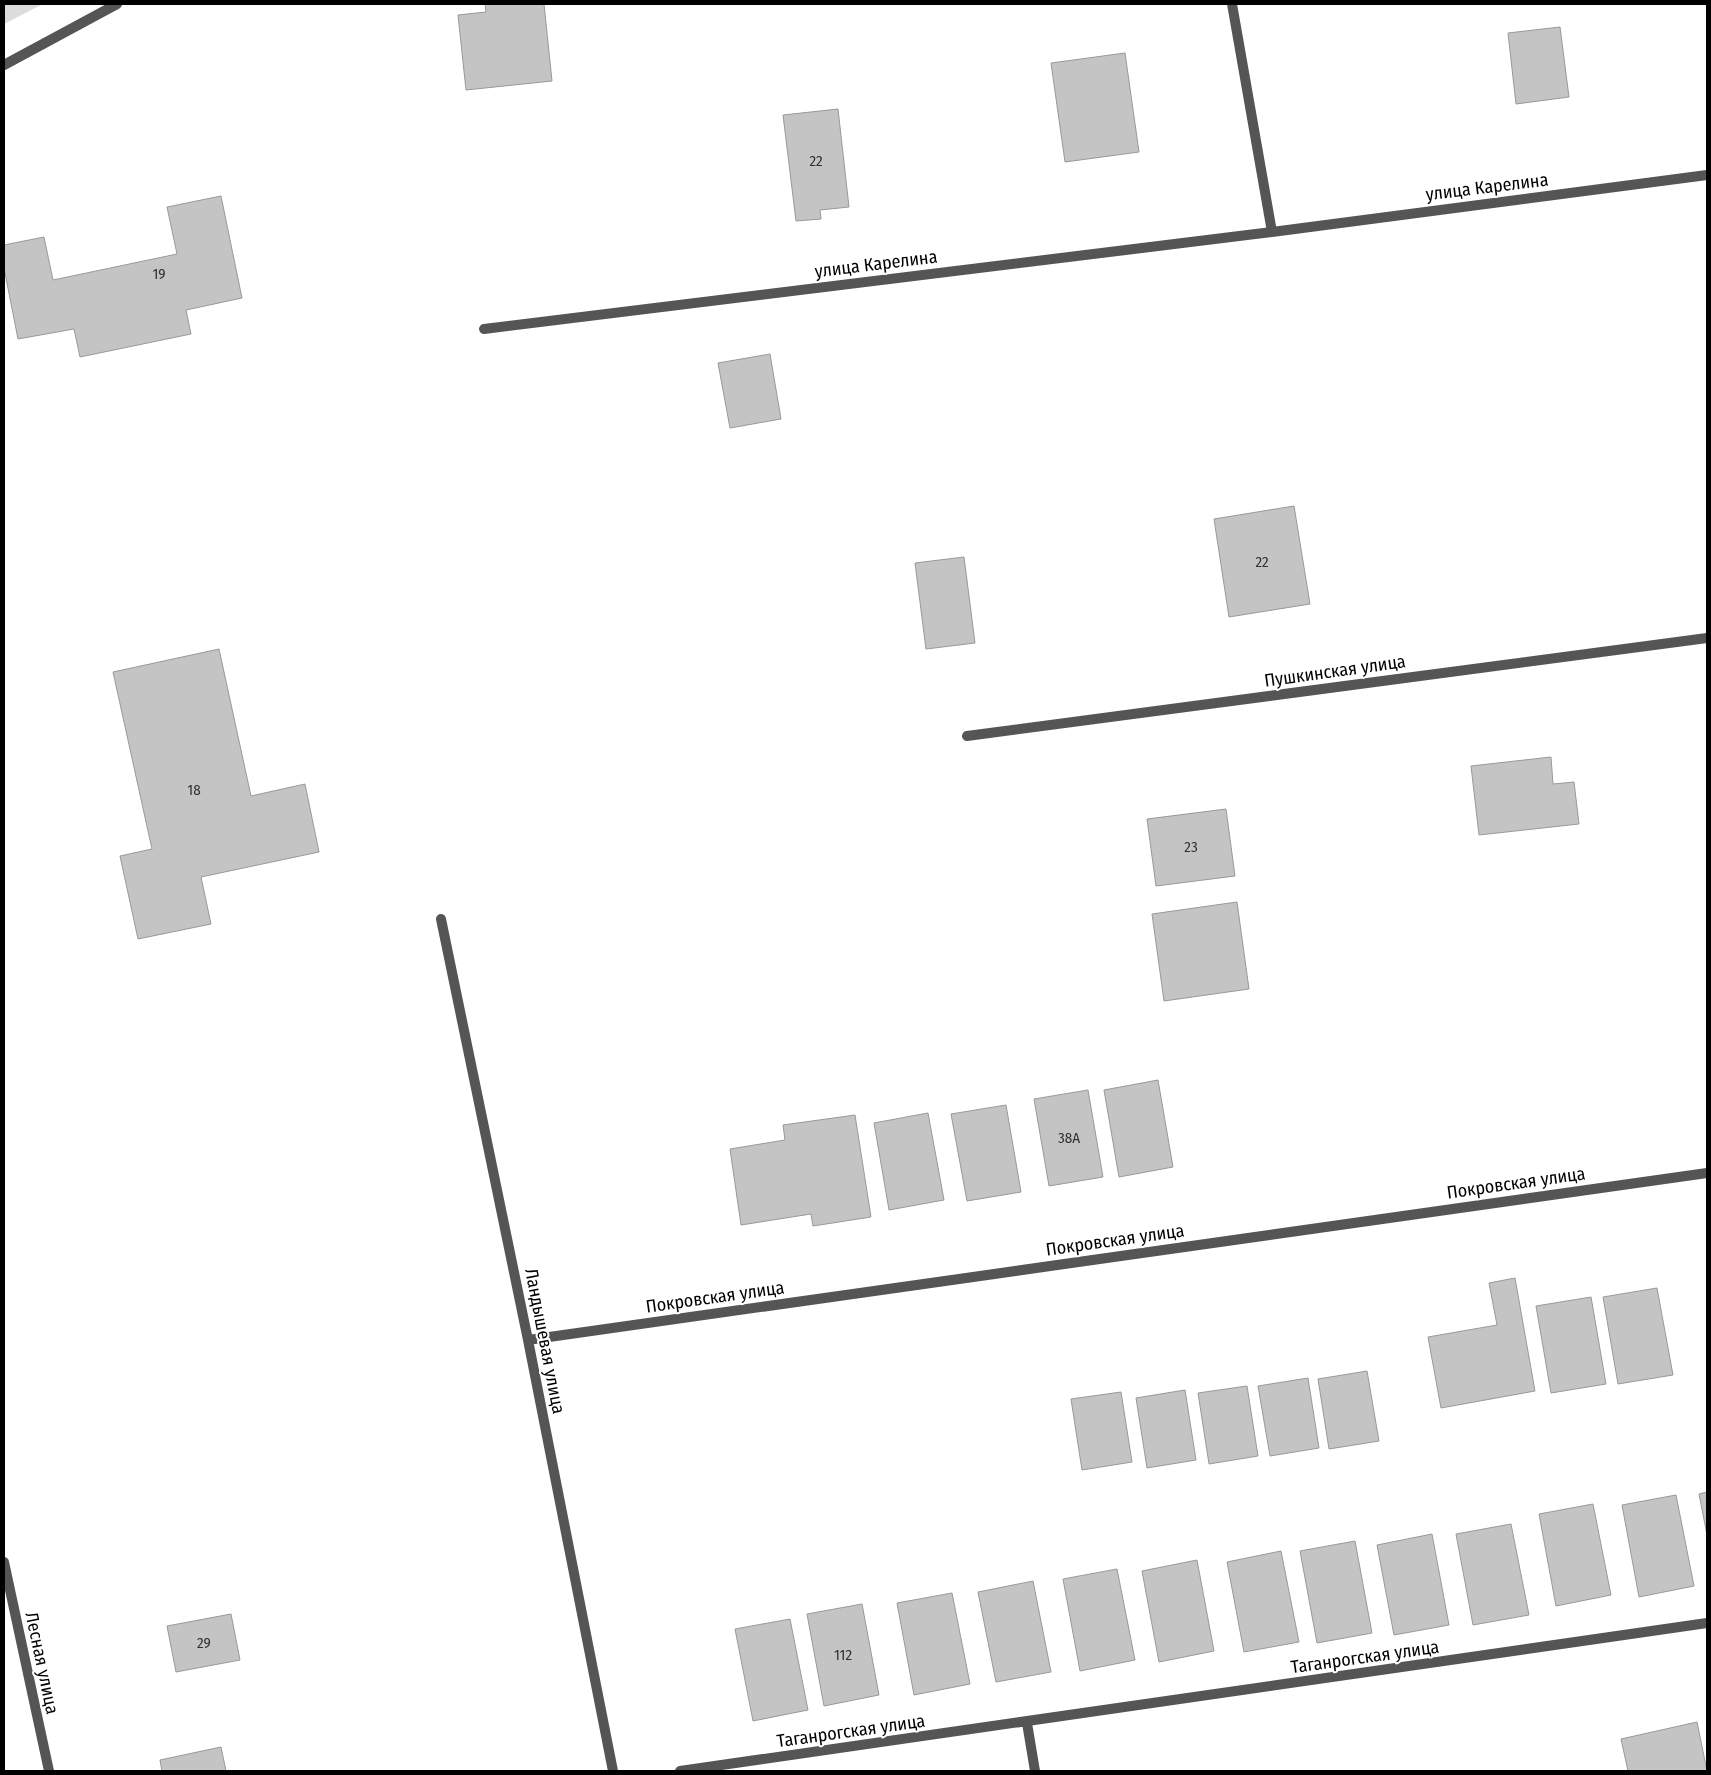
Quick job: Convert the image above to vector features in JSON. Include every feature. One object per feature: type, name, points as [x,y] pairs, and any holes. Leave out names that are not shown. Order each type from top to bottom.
[{"type":"street","points":[[4,65],[117,4]]},
{"type":"street","points":[[1232,4],[1272,232]]},
{"type":"street","name":"улица Карелина","points":[[484,329],[1272,232],[1707,175]]},
{"type":"street","name":"Пушкинская улица","points":[[967,736],[1707,638]]},
{"type":"street","name":"Ландышевая улица","points":[[441,919],[528,1340],[613,1771]]},
{"type":"street","name":"Покровская улица","points":[[528,1340],[1707,1173]]},
{"type":"street","name":"Лесная улица","points":[[4,1562],[49,1771]]},
{"type":"street","name":"Таганрогская улица","points":[[680,1771],[1027,1723],[1707,1623]]},
{"type":"street","points":[[1027,1723],[1035,1771]]},
{"type":"shaded area","points":[[4,4],[43,4],[4,24]]},
{"type":"building","points":[[485,4],[544,4],[552,81],[466,90],[458,15],[486,12]]},
{"type":"building","points":[[1560,27],[1569,97],[1516,104],[1508,33]]},
{"type":"building","points":[[1125,53],[1139,152],[1065,162],[1051,63]]},
{"type":"building","points":[[838,109],[849,207],[820,210],[821,219],[796,221],[783,115]]},
{"type":"building","points":[[221,196],[242,298],[186,310],[191,334],[80,357],[74,329],[18,339],[4,268],[4,245],[44,237],[53,280],[177,254],[167,207]]},
{"type":"building","points":[[770,354],[781,419],[730,428],[718,363]]},
{"type":"building","points":[[1294,506],[1310,604],[1229,617],[1214,519]]},
{"type":"building","points":[[964,557],[975,643],[926,649],[915,563]]},
{"type":"building","points":[[219,649],[251,796],[305,784],[319,852],[201,877],[211,924],[138,939],[120,856],[152,849],[113,672]]},
{"type":"building","points":[[1551,757],[1553,784],[1574,782],[1579,824],[1479,835],[1471,766]]},
{"type":"building","points":[[1226,809],[1235,876],[1156,886],[1147,819]]},
{"type":"building","points":[[1237,902],[1249,989],[1164,1001],[1152,914]]},
{"type":"building","points":[[1158,1080],[1173,1167],[1119,1177],[1104,1090]]},
{"type":"building","points":[[1088,1090],[1103,1177],[1049,1186],[1034,1099]]},
{"type":"building","points":[[1006,1105],[1021,1192],[967,1201],[951,1114]]},
{"type":"building","points":[[928,1113],[944,1200],[889,1210],[874,1123]]},
{"type":"building","points":[[855,1115],[871,1217],[813,1226],[811,1214],[741,1225],[730,1149],[785,1140],[783,1125]]},
{"type":"building","points":[[1515,1278],[1535,1391],[1441,1408],[1428,1337],[1497,1325],[1489,1283]]},
{"type":"building","points":[[1657,1288],[1673,1375],[1618,1384],[1603,1297]]},
{"type":"building","points":[[1591,1297],[1606,1384],[1551,1393],[1536,1306]]},
{"type":"building","points":[[1367,1371],[1379,1441],[1329,1449],[1318,1379]]},
{"type":"building","points":[[1308,1378],[1319,1448],[1270,1456],[1258,1386]]},
{"type":"building","points":[[1247,1386],[1258,1456],[1209,1464],[1198,1393]]},
{"type":"building","points":[[1185,1390],[1196,1460],[1147,1468],[1136,1398]]},
{"type":"building","points":[[1121,1392],[1132,1462],[1082,1470],[1071,1399]]},
{"type":"building","points":[[1707,1492],[1707,1535],[1699,1494]]},
{"type":"building","points":[[1676,1495],[1694,1586],[1639,1597],[1622,1505]]},
{"type":"building","points":[[1593,1504],[1611,1595],[1556,1606],[1539,1514]]},
{"type":"building","points":[[1511,1524],[1529,1615],[1473,1625],[1456,1534]]},
{"type":"building","points":[[1432,1534],[1449,1625],[1394,1635],[1377,1545]]},
{"type":"building","points":[[1355,1541],[1372,1633],[1317,1643],[1300,1551]]},
{"type":"building","points":[[1281,1551],[1299,1642],[1244,1652],[1227,1562]]},
{"type":"building","points":[[1197,1560],[1214,1651],[1159,1662],[1142,1571]]},
{"type":"building","points":[[1117,1569],[1135,1660],[1080,1671],[1063,1579]]},
{"type":"building","points":[[1033,1581],[1051,1672],[996,1682],[978,1592]]},
{"type":"building","points":[[952,1593],[970,1684],[914,1695],[897,1603]]},
{"type":"building","points":[[862,1604],[879,1695],[824,1706],[807,1614]]},
{"type":"building","points":[[231,1614],[240,1660],[176,1672],[167,1626]]},
{"type":"building","points":[[790,1619],[808,1710],[753,1721],[735,1629]]},
{"type":"building","points":[[1697,1722],[1707,1771],[1628,1771],[1621,1739]]},
{"type":"building","points":[[221,1747],[226,1771],[162,1771],[160,1760]]}]
